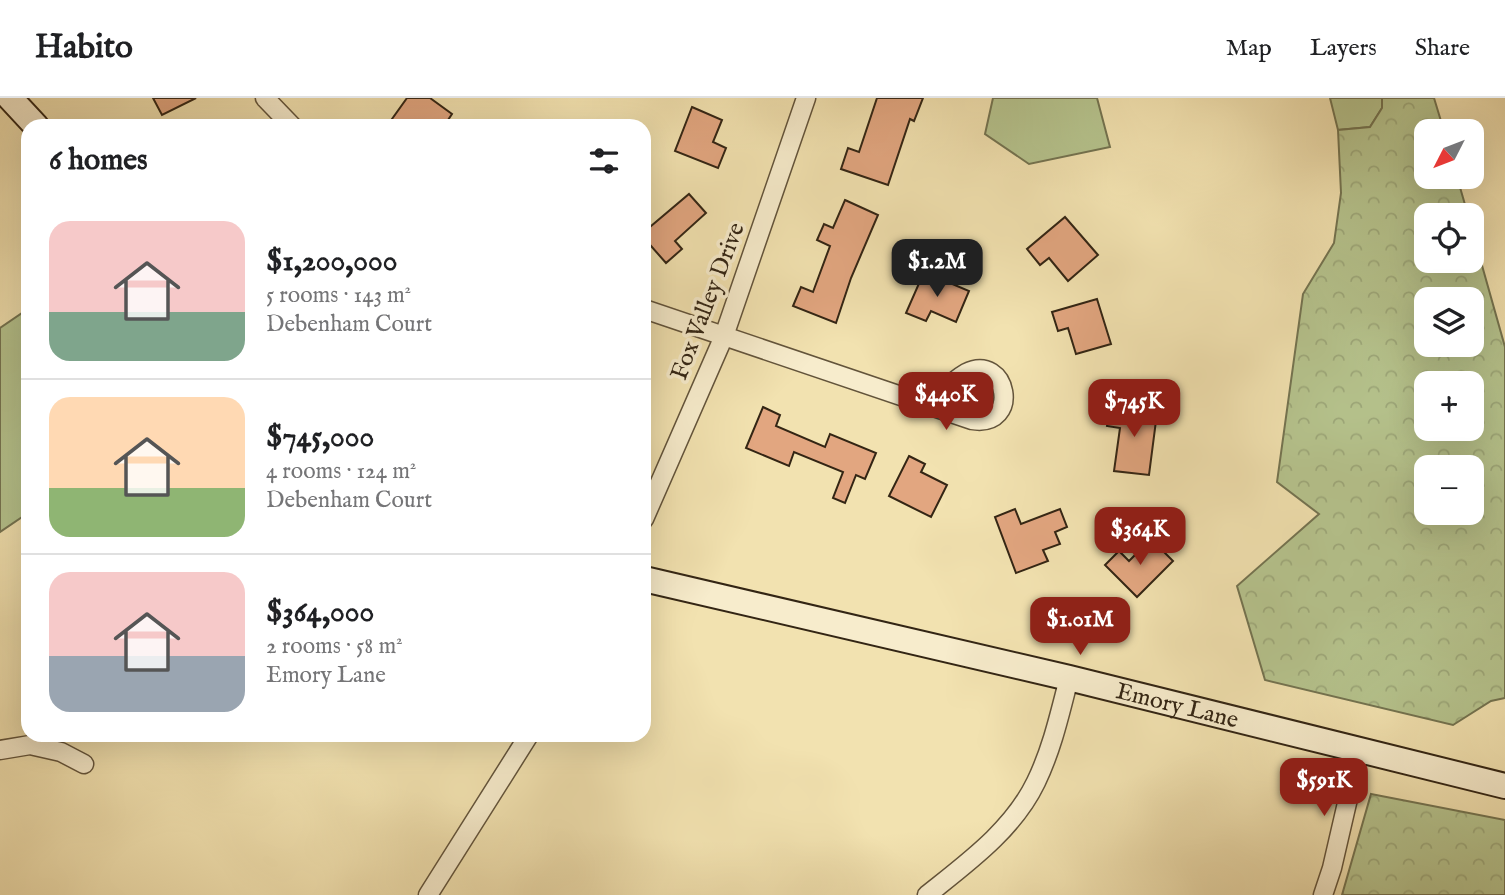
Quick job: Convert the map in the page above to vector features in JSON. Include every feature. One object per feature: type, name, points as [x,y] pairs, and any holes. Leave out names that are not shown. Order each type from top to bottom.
[{"type":"street","points":[[10,98],[30,119]]},
{"type":"street","points":[[265,98],[285,119]]},
{"type":"street","name":"Fox Valley Drive","points":[[651,503],[724,336],[806,98]]},
{"type":"street","points":[[651,311],[927,405]]},
{"type":"street","name":"Emory Lane","points":[[651,581],[1069,678],[1505,786]]},
{"type":"street","points":[[927,895],[994,838],[1025,800],[1049,749],[1069,678]]},
{"type":"street","points":[[428,895],[525,742]]},
{"type":"street","points":[[0,750],[30,745],[61,752],[84,764]]},
{"type":"street","points":[[1323,895],[1332,868],[1359,751]]},
{"type":"green space","points":[[993,98],[1097,98],[1110,147],[1029,164],[985,134]]},
{"type":"green space","points":[[1330,98],[1382,98],[1382,108],[1370,127],[1338,130]]},
{"type":"green space","points":[[1382,98],[1434,98],[1440,119],[1414,119],[1414,189],[1460,189],[1465,203],[1414,203],[1414,273],[1484,273],[1505,347],[1505,698],[1491,701],[1453,725],[1265,680],[1237,586],[1319,514],[1277,482],[1303,294],[1334,243],[1341,193],[1338,130],[1370,127],[1382,108]]},
{"type":"green space","points":[[21,314],[21,518],[0,532],[0,328]]},
{"type":"green space","points":[[1371,794],[1505,820],[1505,895],[1342,895]]},
{"type":"building","points":[[153,98],[196,98],[162,115]]},
{"type":"building","points":[[407,98],[430,98],[452,114],[449,119],[392,119]]},
{"type":"building","points":[[877,98],[923,98],[914,121],[910,119],[888,185],[841,169],[848,148],[859,152]]},
{"type":"building","points":[[692,107],[722,120],[713,142],[726,148],[718,168],[675,151]]},
{"type":"building","points":[[689,194],[706,213],[675,241],[682,249],[666,263],[651,246],[651,226]]},
{"type":"building","points":[[845,200],[878,215],[851,278],[836,323],[793,306],[801,287],[813,292],[830,246],[817,240],[824,224],[833,228]]},
{"type":"building","points":[[1065,217],[1098,255],[1068,281],[1049,258],[1040,265],[1027,249]]},
{"type":"building","points":[[924,272],[969,291],[956,322],[931,311],[926,321],[906,313]]},
{"type":"building","points":[[1097,299],[1111,344],[1076,354],[1068,328],[1058,331],[1052,312]]},
{"type":"building","points":[[763,407],[780,415],[776,426],[825,447],[830,434],[876,453],[865,479],[856,475],[845,503],[833,498],[843,472],[794,452],[789,466],[746,448]]},
{"type":"building","points":[[1110,407],[1157,413],[1149,475],[1114,471],[1120,428],[1107,426]]},
{"type":"building","points":[[909,456],[925,464],[921,472],[947,485],[931,517],[889,496]]},
{"type":"building","points":[[1015,509],[1021,524],[1060,509],[1067,527],[1055,532],[1060,544],[1043,550],[1048,561],[1016,573],[995,517]]},
{"type":"building","points":[[1151,539],[1173,561],[1137,597],[1105,565],[1119,551],[1129,561]]}]
